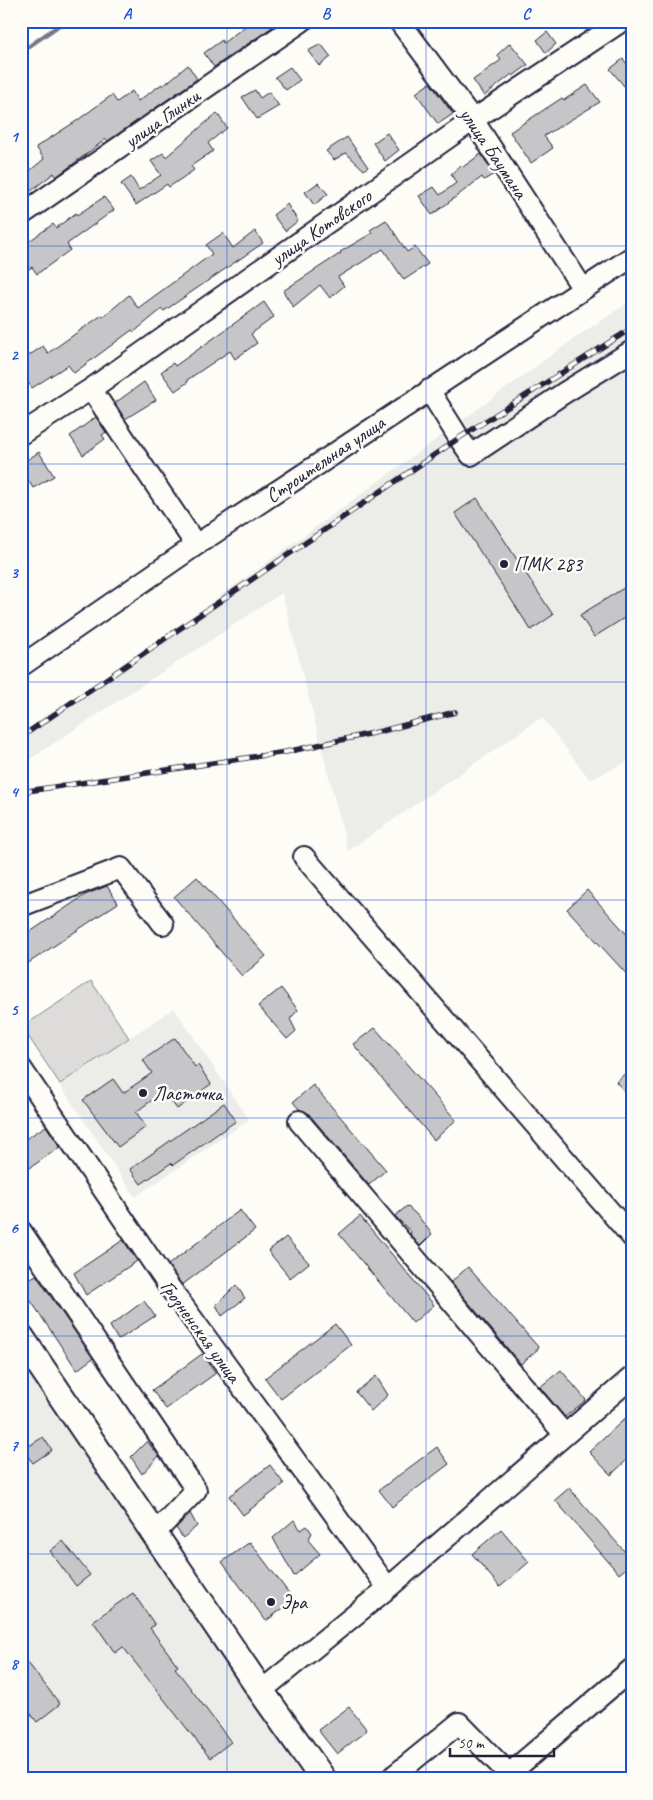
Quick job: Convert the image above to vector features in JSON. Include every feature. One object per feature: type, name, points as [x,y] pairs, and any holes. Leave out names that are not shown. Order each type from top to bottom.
[{"type":"main road","points":[[21,1337],[260,1691],[324,1779]]},
{"type":"street","name":"улица Глинки","points":[[21,215],[302,21]]},
{"type":"street","name":"улица Баумана","points":[[399,21],[474,120],[583,289]]},
{"type":"street","name":"улица Котовского","points":[[21,434],[91,388],[474,120],[622,21]]},
{"type":"street","name":"Строительная улица","points":[[21,666],[196,545],[632,257]]},
{"type":"street","points":[[429,390],[458,438],[471,455],[564,393],[632,351]]},
{"type":"street","points":[[91,388],[196,545]]},
{"type":"street","points":[[304,857],[632,1237]]},
{"type":"street","points":[[21,906],[121,868],[162,924]]},
{"type":"street","name":"Грозненская улица","points":[[21,1068],[170,1288],[388,1588]]},
{"type":"street","points":[[299,1121],[566,1434]]},
{"type":"street","points":[[21,1231],[196,1490],[154,1534]]},
{"type":"street","points":[[260,1691],[388,1588],[632,1377]]},
{"type":"street","points":[[390,1779],[459,1723],[509,1774],[632,1669]]},
{"type":"shaded area","points":[[632,300],[632,759],[590,780],[542,717],[348,851],[282,593],[21,765],[21,738],[261,567],[575,338]]},
{"type":"shaded area","points":[[91,981],[129,1038],[60,1084],[22,1027]]},
{"type":"shaded area","points":[[174,1008],[249,1120],[135,1197],[60,1085]]},
{"type":"shaded area","points":[[21,1332],[317,1779],[21,1779]]},
{"type":"building","points":[[252,21],[281,21],[214,67],[204,53],[222,40],[223,43]]},
{"type":"building","points":[[547,32],[556,44],[546,53],[537,40]]},
{"type":"building","points":[[510,43],[528,65],[513,76],[512,74],[484,96],[473,80],[501,60],[497,55]]},
{"type":"building","points":[[321,44],[331,57],[319,66],[308,51]]},
{"type":"building","points":[[623,59],[632,70],[632,80],[624,86],[610,69]]},
{"type":"building","points":[[188,65],[197,79],[108,141],[106,139],[56,177],[54,173],[27,194],[21,186],[21,178],[44,159],[36,147],[112,95],[117,102],[132,91],[138,101],[162,84],[163,86]]},
{"type":"building","points":[[290,67],[300,80],[286,90],[275,77]]},
{"type":"building","points":[[430,83],[453,114],[438,124],[416,93]]},
{"type":"building","points":[[587,85],[600,102],[544,136],[553,148],[531,163],[510,132],[562,98],[564,100]]},
{"type":"building","points":[[255,90],[260,98],[269,92],[279,106],[257,119],[242,97]]},
{"type":"building","points":[[217,113],[227,128],[208,143],[213,151],[191,166],[194,170],[169,187],[167,184],[136,205],[121,184],[131,177],[139,190],[161,175],[151,161],[163,153],[166,157]]},
{"type":"building","points":[[387,133],[399,150],[385,161],[373,143]]},
{"type":"building","points":[[347,137],[368,167],[364,170],[346,153],[334,160],[326,151]]},
{"type":"building","points":[[481,154],[494,174],[484,180],[482,177],[432,215],[419,196],[434,187],[440,195],[456,183],[451,174],[461,165],[463,167]]},
{"type":"building","points":[[318,183],[328,194],[314,205],[305,192]]},
{"type":"building","points":[[104,197],[114,210],[67,244],[70,250],[37,274],[32,267],[21,274],[21,247],[53,224],[56,228],[76,213],[77,215]]},
{"type":"building","points":[[287,204],[298,221],[285,231],[273,215]]},
{"type":"building","points":[[386,220],[407,252],[415,247],[428,264],[404,280],[383,249],[338,277],[344,286],[330,298],[320,285],[293,307],[283,291],[340,252],[372,233],[370,230]]},
{"type":"building","points":[[255,231],[263,243],[164,311],[162,309],[134,332],[132,330],[74,373],[68,365],[32,388],[21,373],[21,361],[43,346],[48,353],[102,315],[103,317],[129,295],[138,308],[212,254],[206,245],[223,233],[233,248]]},
{"type":"building","points":[[264,302],[274,317],[251,334],[257,343],[235,359],[230,351],[187,380],[188,382],[175,391],[161,372],[173,363],[175,366]]},
{"type":"building","points":[[144,382],[156,400],[125,419],[115,403]]},
{"type":"building","points":[[96,417],[106,432],[102,435],[105,439],[83,455],[70,436]]},
{"type":"building","points":[[39,452],[54,476],[33,488],[21,469],[21,464]]},
{"type":"building","name":"ПМК 283","points":[[477,498],[553,615],[531,630],[455,513]]},
{"type":"building","points":[[632,583],[632,613],[594,637],[580,615]]},
{"type":"building","points":[[197,877],[266,956],[242,976],[174,897]]},
{"type":"building","points":[[107,886],[118,903],[21,968],[21,938],[85,895]]},
{"type":"building","points":[[587,890],[632,940],[632,980],[567,909]]},
{"type":"building","points":[[281,988],[298,1010],[290,1019],[296,1031],[287,1039],[258,1006]]},
{"type":"building","points":[[375,1028],[456,1120],[434,1140],[353,1044]]},
{"type":"building","points":[[175,1038],[195,1067],[198,1065],[211,1084],[177,1109],[164,1091],[136,1112],[146,1127],[118,1147],[83,1100],[113,1079],[123,1093],[152,1073],[143,1060]]},
{"type":"building","points":[[632,1067],[632,1099],[616,1082]]},
{"type":"building","points":[[313,1085],[386,1170],[369,1185],[308,1113],[299,1109],[293,1102]]},
{"type":"building","points":[[224,1103],[236,1121],[173,1165],[171,1163],[141,1184],[130,1169]]},
{"type":"building","points":[[46,1126],[60,1147],[21,1174],[21,1142]]},
{"type":"building","points":[[407,1206],[432,1234],[420,1246],[410,1234],[411,1232],[395,1216]]},
{"type":"building","points":[[240,1210],[255,1230],[182,1285],[168,1265]]},
{"type":"building","points":[[360,1216],[434,1305],[413,1323],[339,1234]]},
{"type":"building","points":[[286,1237],[309,1263],[290,1278],[268,1251]]},
{"type":"building","points":[[123,1240],[137,1261],[86,1295],[74,1273]]},
{"type":"building","points":[[468,1267],[539,1348],[521,1364],[451,1282]]},
{"type":"building","points":[[36,1275],[93,1358],[77,1370],[21,1286],[21,1284]]},
{"type":"building","points":[[236,1285],[245,1298],[222,1316],[216,1305]]},
{"type":"building","points":[[144,1301],[155,1316],[118,1340],[110,1326]]},
{"type":"building","points":[[335,1324],[351,1345],[281,1399],[265,1378]]},
{"type":"building","points":[[202,1354],[216,1373],[166,1409],[152,1390]]},
{"type":"building","points":[[561,1370],[586,1400],[565,1417],[540,1387]]},
{"type":"building","points":[[376,1376],[388,1395],[371,1411],[356,1392]]},
{"type":"building","points":[[632,1412],[632,1455],[611,1475],[589,1452]]},
{"type":"building","points":[[43,1437],[52,1450],[33,1463],[23,1450]]},
{"type":"building","points":[[147,1441],[159,1456],[142,1474],[131,1457]]},
{"type":"building","points":[[437,1447],[449,1464],[392,1507],[379,1490]]},
{"type":"building","points":[[270,1465],[284,1484],[243,1515],[229,1496]]},
{"type":"building","points":[[569,1488],[632,1560],[632,1563],[619,1574],[555,1500]]},
{"type":"building","points":[[190,1513],[197,1526],[183,1538],[176,1528]]},
{"type":"building","points":[[294,1520],[301,1530],[307,1526],[312,1533],[308,1540],[320,1554],[294,1576],[273,1538]]},
{"type":"building","points":[[501,1529],[529,1562],[500,1587],[472,1554]]},
{"type":"building","points":[[63,1541],[90,1575],[76,1586],[50,1551]]},
{"type":"building","points":[[250,1542],[294,1600],[266,1621],[222,1562]]},
{"type":"building","points":[[133,1593],[155,1625],[150,1628],[178,1666],[175,1668],[231,1742],[210,1758],[123,1647],[115,1653],[93,1621]]},
{"type":"building","points":[[21,1654],[60,1704],[37,1722],[21,1701]]},
{"type":"building","points":[[349,1707],[367,1730],[337,1754],[318,1730]]},
{"type":"waterway","points":[[21,52],[65,21]]},
{"type":"railway","points":[[21,737],[459,438],[632,328]]},
{"type":"railway","points":[[21,792],[286,752],[382,731],[455,712]]},
{"type":"place","name":"ПМК 283","points":[[504,564]]},
{"type":"place","name":"Ласточка","points":[[143,1093]]},
{"type":"place","name":"Эра","points":[[271,1602]]}]
